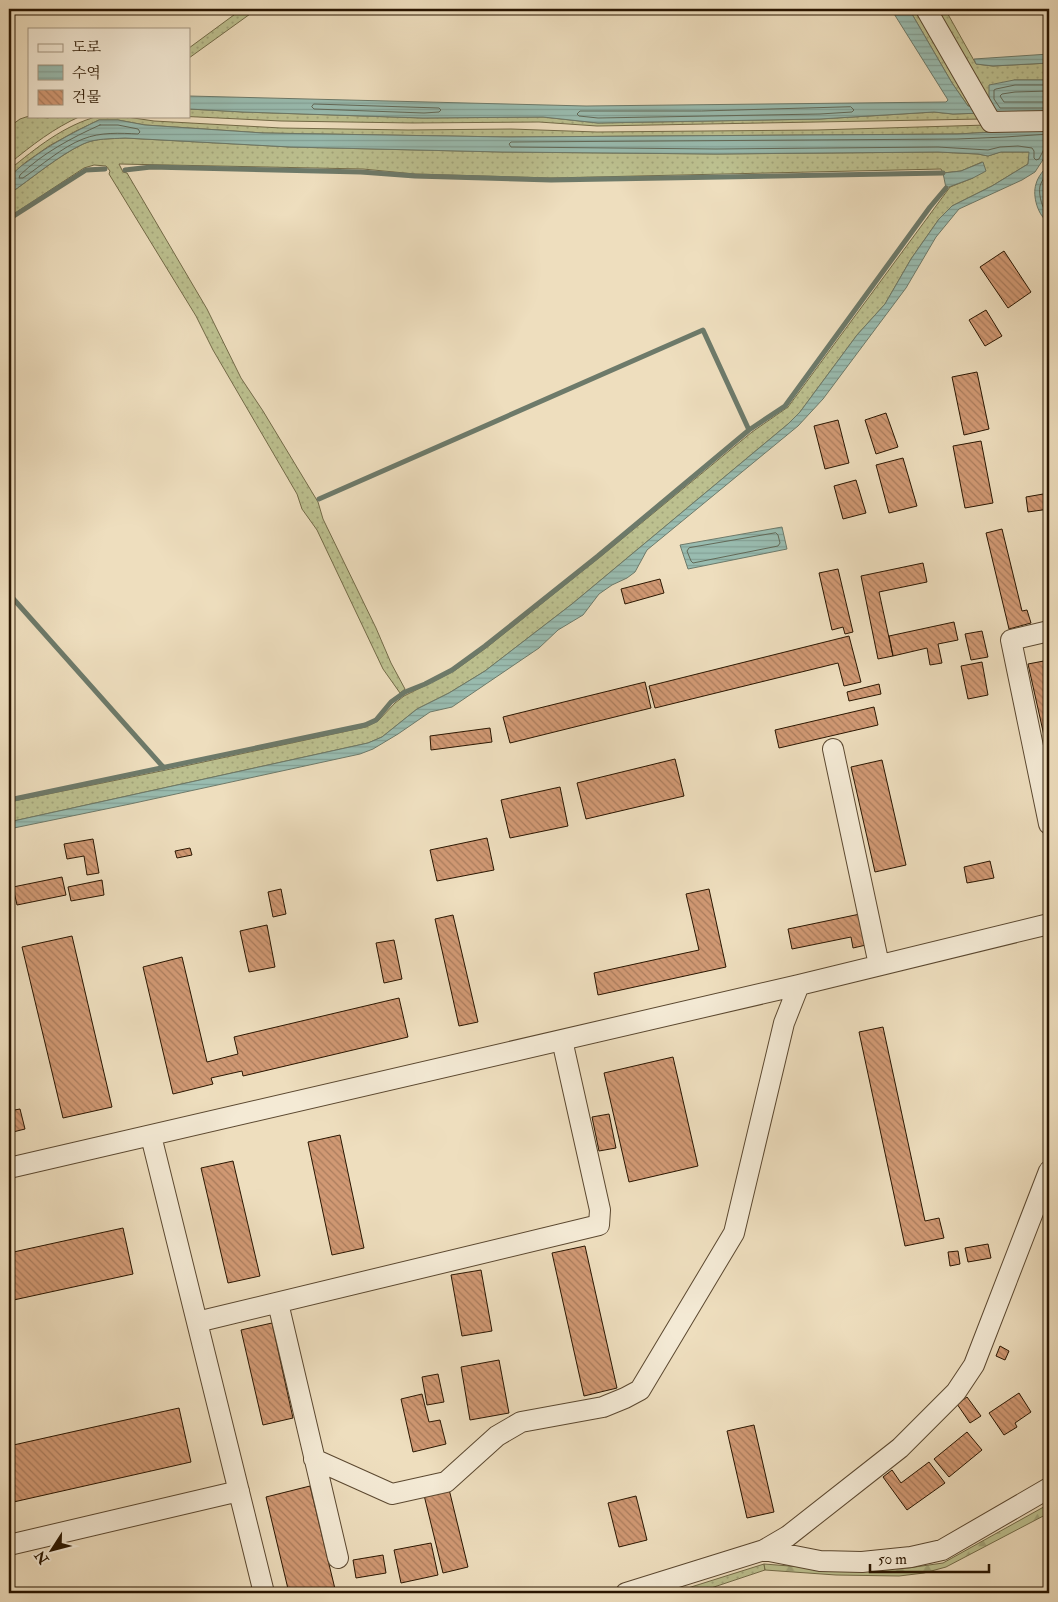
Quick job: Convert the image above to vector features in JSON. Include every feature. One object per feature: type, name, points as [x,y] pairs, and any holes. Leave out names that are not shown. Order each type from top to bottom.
[{"type":"street","points":[[926,9],[991,122],[1049,121]]},
{"type":"street","points":[[1049,631],[1011,640],[1049,824]]},
{"type":"street","points":[[833,749],[879,965]]},
{"type":"street","points":[[9,1168],[799,985],[1049,924]]},
{"type":"street","points":[[314,1459],[392,1494],[446,1482],[497,1436],[521,1422],[603,1407],[640,1390],[734,1233],[784,1023],[799,985]]},
{"type":"street","points":[[198,1322],[599,1225],[600,1210],[562,1040]]},
{"type":"street","points":[[151,1136],[264,1593]]},
{"type":"street","points":[[626,1593],[764,1550],[816,1516],[900,1448],[956,1392],[974,1365],[1049,1171]]},
{"type":"street","points":[[278,1302],[338,1558]]},
{"type":"street","points":[[764,1550],[820,1561],[862,1562],[911,1557],[942,1550],[1049,1488]]},
{"type":"street","points":[[9,1545],[239,1491]]},
{"type":"green space","points":[[242,9],[257,9],[190,57],[190,47]]},
{"type":"green space","points":[[909,9],[923,9],[979,107],[968,106],[952,83]]},
{"type":"green space","points":[[933,9],[945,9],[976,64],[993,66],[1049,63],[1049,80],[1014,80],[989,100]]},
{"type":"green space","points":[[190,109],[423,118],[543,117],[598,123],[820,119],[934,112],[953,114],[984,113],[982,119],[597,126],[539,122],[281,121],[190,117]]},
{"type":"green space","points":[[28,116],[28,118],[77,118],[44,137],[9,164],[9,127],[20,119]]},
{"type":"green space","points":[[92,118],[134,118],[154,121],[281,128],[511,129],[597,132],[817,130],[987,125],[1049,129],[957,134],[508,137],[263,133],[145,125],[118,120],[99,120],[49,146],[9,177],[9,170],[51,138]]},
{"type":"green space","points":[[125,138],[290,147],[502,152],[716,154],[938,152],[988,156],[1000,152],[1030,152],[1028,164],[992,186],[952,206],[939,219],[911,259],[885,304],[857,335],[800,412],[788,424],[572,604],[485,671],[449,693],[417,709],[382,737],[368,743],[9,822],[9,802],[366,727],[378,721],[404,696],[454,671],[486,648],[600,557],[752,432],[788,407],[950,187],[973,178],[982,162],[961,171],[943,173],[941,169],[551,178],[415,174],[363,169],[119,164],[123,172],[127,173],[207,309],[241,378],[318,502],[323,519],[405,689],[400,693],[383,669],[317,530],[302,509],[297,494],[213,350],[196,316],[109,174],[110,171],[106,166],[94,165],[84,168],[9,217],[9,194],[54,161],[88,142]]},
{"type":"green space","points":[[1049,1504],[1049,1513],[946,1567],[924,1573],[899,1576],[836,1575],[765,1570],[764,1564],[815,1568],[875,1569],[908,1568],[943,1563]]},
{"type":"green space","points":[[764,1564],[765,1570],[696,1593],[672,1593]]},
{"type":"water","points":[[891,9],[909,9],[952,83],[968,106],[979,107],[984,113],[953,114],[934,112],[820,119],[598,123],[543,117],[423,118],[190,109],[190,96],[586,106],[946,102],[948,100]]},
{"type":"water","points":[[1049,54],[1049,63],[993,66],[976,64],[974,59]]},
{"type":"water","points":[[1014,80],[1049,80],[1049,113],[996,112],[989,100],[989,85]]},
{"type":"water","points":[[99,120],[118,120],[145,125],[263,133],[508,137],[957,134],[1049,129],[1049,151],[1035,172],[1022,180],[959,209],[936,237],[906,288],[823,399],[798,426],[647,550],[635,572],[599,594],[583,615],[558,630],[539,648],[452,707],[430,712],[373,749],[360,754],[9,829],[9,822],[368,743],[382,737],[417,709],[449,693],[485,671],[572,604],[788,424],[800,412],[857,335],[885,304],[911,259],[939,219],[952,206],[992,186],[1028,164],[1029,152],[1001,152],[988,156],[938,152],[716,154],[502,152],[290,147],[125,138],[98,140],[83,144],[55,161],[9,194],[9,177],[20,167],[53,144]]},
{"type":"water","points":[[983,162],[986,171],[946,188],[943,173],[961,171]]},
{"type":"water","points":[[1049,164],[1049,223],[1039,211],[1035,189],[1038,178]]},
{"type":"water","points":[[782,527],[787,549],[688,569],[680,545]]},
{"type":"building","points":[[1004,251],[1031,292],[1008,308],[980,267]]},
{"type":"building","points":[[986,310],[1002,336],[985,346],[969,320]]},
{"type":"building","points":[[977,372],[989,429],[964,435],[952,377]]},
{"type":"building","points":[[886,413],[898,447],[876,454],[865,420]]},
{"type":"building","points":[[838,420],[849,463],[825,469],[814,426]]},
{"type":"building","points":[[981,441],[993,503],[965,508],[953,446]]},
{"type":"building","points":[[903,458],[917,506],[889,513],[876,465]]},
{"type":"building","points":[[856,480],[866,513],[843,519],[834,486]]},
{"type":"building","points":[[1049,493],[1049,509],[1028,512],[1026,497]]},
{"type":"building","points":[[1002,529],[1022,611],[1027,610],[1031,623],[1009,629],[986,533]]},
{"type":"building","points":[[923,563],[927,582],[879,592],[893,656],[878,659],[861,576]]},
{"type":"building","points":[[838,569],[853,632],[845,634],[843,627],[832,630],[819,573]]},
{"type":"building","points":[[660,579],[664,593],[625,604],[621,589]]},
{"type":"building","points":[[954,622],[958,640],[938,644],[942,663],[930,665],[927,648],[893,656],[889,636]]},
{"type":"building","points":[[982,631],[988,657],[971,660],[965,634]]},
{"type":"building","points":[[849,636],[861,682],[844,686],[838,663],[655,708],[649,686]]},
{"type":"building","points":[[1049,660],[1049,758],[1028,664]]},
{"type":"building","points":[[982,662],[988,695],[968,699],[961,666]]},
{"type":"building","points":[[645,682],[651,708],[510,743],[503,717]]},
{"type":"building","points":[[879,684],[881,694],[849,701],[847,692]]},
{"type":"building","points":[[874,707],[878,725],[779,748],[775,730]]},
{"type":"building","points":[[490,728],[492,742],[431,750],[430,736]]},
{"type":"building","points":[[675,759],[684,796],[586,819],[577,783]]},
{"type":"building","points":[[882,760],[906,865],[875,872],[851,767]]},
{"type":"building","points":[[560,787],[568,826],[510,838],[501,800]]},
{"type":"building","points":[[487,838],[494,870],[437,881],[430,850]]},
{"type":"building","points":[[93,839],[99,873],[87,875],[84,856],[67,859],[64,844]]},
{"type":"building","points":[[190,848],[192,855],[177,858],[175,851]]},
{"type":"building","points":[[990,861],[994,878],[967,883],[964,867]]},
{"type":"building","points":[[62,877],[66,895],[17,905],[13,887]]},
{"type":"building","points":[[102,880],[104,895],[71,901],[68,887]]},
{"type":"building","points":[[281,889],[286,914],[273,917],[268,892]]},
{"type":"building","points":[[709,889],[726,967],[598,995],[594,973],[699,950],[686,894]]},
{"type":"building","points":[[860,914],[866,945],[853,948],[851,937],[792,949],[788,929]]},
{"type":"building","points":[[453,915],[478,1022],[459,1026],[435,919]]},
{"type":"building","points":[[267,925],[275,967],[249,972],[240,931]]},
{"type":"building","points":[[72,936],[112,1107],[63,1118],[22,947]]},
{"type":"building","points":[[394,940],[402,979],[384,983],[376,943]]},
{"type":"building","points":[[182,957],[207,1062],[238,1054],[234,1037],[399,998],[408,1037],[243,1076],[242,1071],[211,1078],[213,1084],[173,1094],[143,967]]},
{"type":"building","points":[[883,1027],[925,1221],[939,1218],[944,1238],[905,1246],[859,1032]]},
{"type":"building","points":[[673,1057],[698,1166],[629,1182],[604,1073]]},
{"type":"building","points":[[20,1109],[25,1129],[9,1133],[9,1111]]},
{"type":"building","points":[[609,1114],[616,1148],[599,1151],[592,1117]]},
{"type":"building","points":[[340,1135],[364,1248],[332,1255],[308,1142]]},
{"type":"building","points":[[233,1161],[260,1276],[228,1283],[201,1168]]},
{"type":"building","points":[[123,1228],[133,1274],[9,1301],[9,1253]]},
{"type":"building","points":[[988,1244],[991,1258],[968,1262],[965,1248]]},
{"type":"building","points":[[585,1246],[617,1388],[584,1396],[552,1253]]},
{"type":"building","points":[[958,1251],[960,1264],[950,1266],[948,1252]]},
{"type":"building","points":[[481,1270],[492,1331],[462,1336],[451,1275]]},
{"type":"building","points":[[272,1323],[293,1418],[263,1425],[241,1330]]},
{"type":"building","points":[[1000,1346],[1009,1351],[1005,1360],[996,1356]]},
{"type":"building","points":[[499,1360],[509,1413],[470,1420],[461,1367]]},
{"type":"building","points":[[438,1374],[444,1402],[427,1405],[422,1377]]},
{"type":"building","points":[[1019,1393],[1031,1412],[1015,1423],[1017,1427],[1004,1435],[989,1413]]},
{"type":"building","points":[[422,1394],[429,1422],[440,1420],[446,1444],[413,1452],[401,1399]]},
{"type":"building","points":[[967,1397],[981,1416],[970,1423],[957,1404]]},
{"type":"building","points":[[179,1408],[191,1462],[9,1503],[9,1446]]},
{"type":"building","points":[[754,1425],[774,1512],[747,1518],[727,1431]]},
{"type":"building","points":[[967,1432],[982,1450],[949,1477],[934,1459]]},
{"type":"building","points":[[929,1462],[945,1483],[907,1510],[883,1477],[892,1470],[901,1483]]},
{"type":"building","points":[[448,1485],[468,1567],[443,1573],[423,1491]]},
{"type":"building","points":[[310,1486],[336,1593],[289,1593],[266,1497]]},
{"type":"building","points":[[636,1496],[647,1540],[619,1547],[608,1503]]},
{"type":"building","points":[[431,1543],[438,1575],[401,1583],[394,1550]]},
{"type":"building","points":[[383,1555],[386,1573],[356,1578],[353,1560]]},
{"type":"waterway","points":[[125,170],[151,167],[361,172],[415,176],[551,180],[943,173]]},
{"type":"waterway","points":[[9,219],[86,170],[105,169]]},
{"type":"waterway","points":[[9,800],[365,725],[376,720],[391,702],[405,692],[452,670],[485,646],[598,556],[749,430],[785,406],[930,207],[946,188]]},
{"type":"waterway","points":[[319,499],[703,330],[749,430]]},
{"type":"waterway","points":[[9,594],[164,768]]}]
